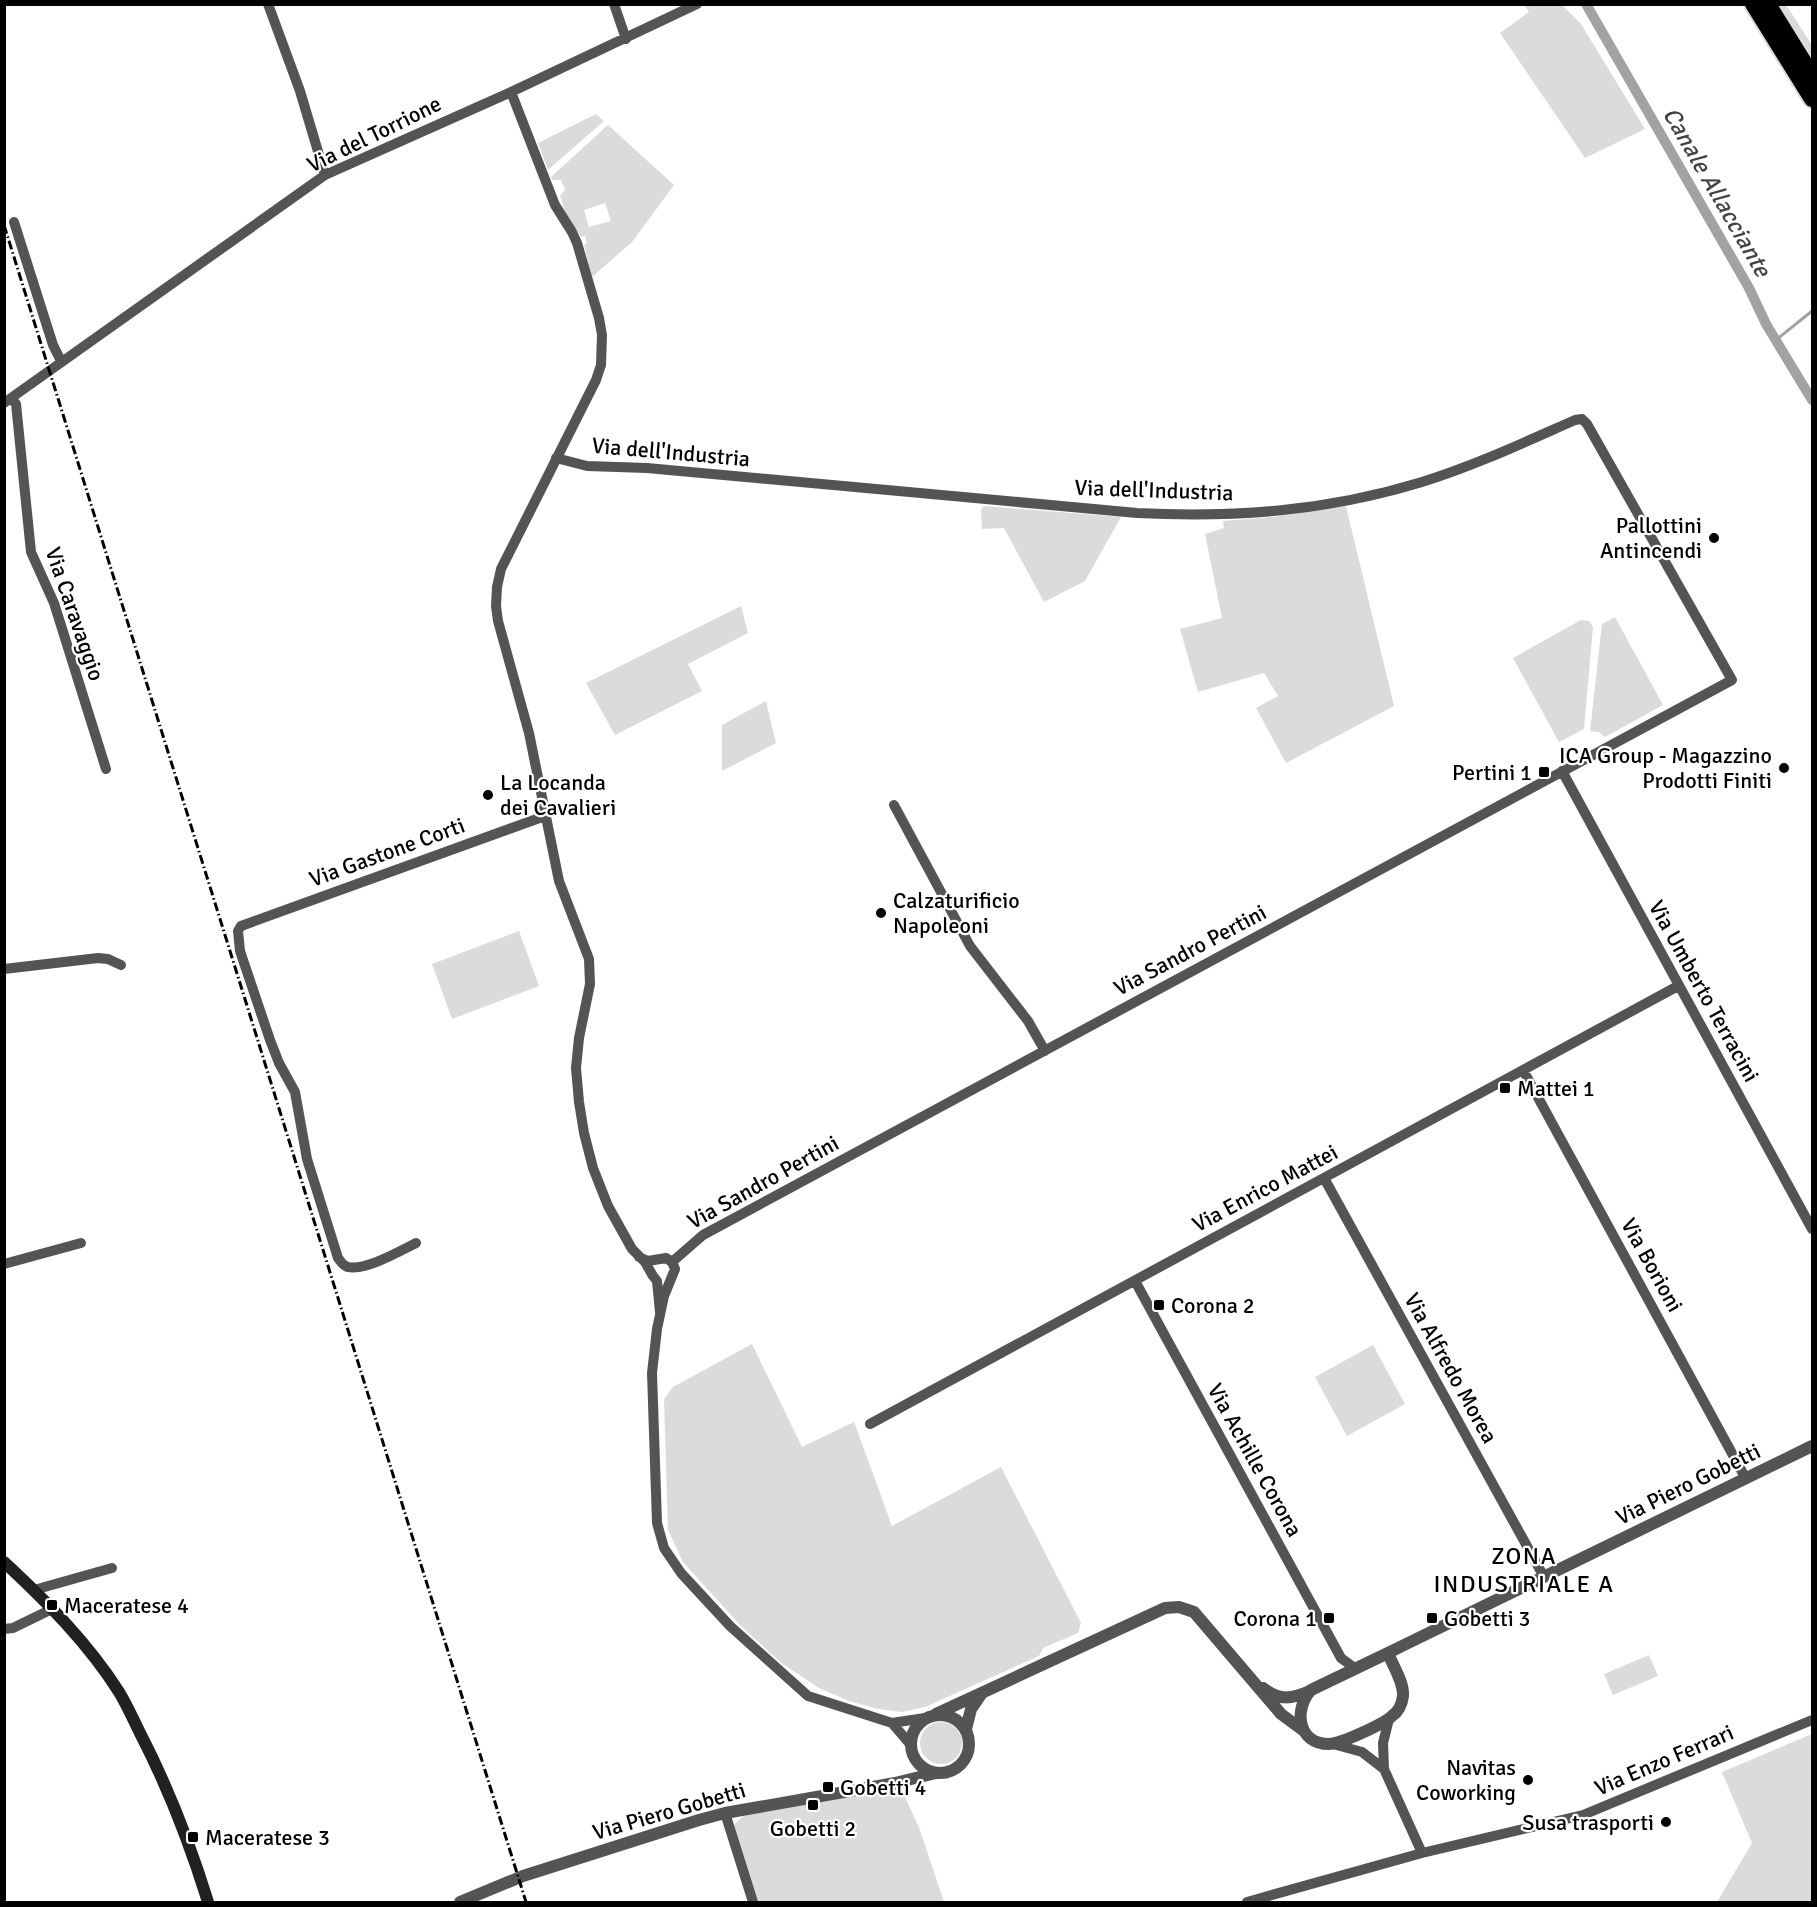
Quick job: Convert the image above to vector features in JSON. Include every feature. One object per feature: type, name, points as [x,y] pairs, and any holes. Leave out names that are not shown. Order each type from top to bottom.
[{"type":"highway","points":[[1753,4],[1812,99]]},
{"type":"highway","points":[[1768,4],[1812,75]]},
{"type":"main road","points":[[4,1562],[34,1590],[85,1646],[119,1693],[158,1768],[193,1856],[208,1902]]},
{"type":"street","points":[[268,4],[300,92],[325,175]]},
{"type":"street","points":[[614,4],[626,39]]},
{"type":"street","name":"Via del Torrione","points":[[8,400],[325,175],[511,92],[697,4]]},
{"type":"street","points":[[511,92],[555,205],[576,240],[602,335],[601,365],[596,380],[501,569],[496,606],[503,641],[529,733],[559,881],[589,959],[590,984],[578,1045],[576,1068],[584,1133],[593,1168],[608,1206],[626,1239],[657,1281],[660,1312]]},
{"type":"street","points":[[14,222],[53,345],[61,361]]},
{"type":"street","name":"Via Caravaggio","points":[[8,400],[15,404],[32,552],[54,603],[106,770]]},
{"type":"street","name":"Via dell'Industria","points":[[556,458],[587,466],[647,468],[1137,513],[1211,516],[1321,506],[1391,490],[1463,468],[1582,419],[1587,424],[1732,680]]},
{"type":"street","name":"Via Sandro Pertini","points":[[672,1262],[703,1236],[1732,680]]},
{"type":"street","name":"Via Umberto Terracini","points":[[1562,771],[1812,1229]]},
{"type":"street","points":[[894,806],[970,946],[1028,1021],[1045,1051]]},
{"type":"street","name":"Via Gastone Corti","points":[[416,1244],[360,1267],[350,1268],[343,1265],[338,1258],[307,1159],[295,1092],[279,1063],[270,1040],[240,951],[238,931],[241,926],[545,816]]},
{"type":"street","points":[[4,969],[99,958],[121,965]]},
{"type":"street","name":"Via Enrico Mattei","points":[[870,1424],[1678,986]]},
{"type":"street","name":"Via Borioni","points":[[1523,1070],[1746,1479]]},
{"type":"street","name":"Via Alfredo Morea","points":[[1324,1178],[1544,1577]]},
{"type":"street","points":[[4,1264],[81,1243]]},
{"type":"street","points":[[639,1257],[648,1261],[666,1258],[672,1262],[675,1272],[660,1312],[654,1352],[652,1394],[657,1522],[664,1548],[681,1573],[730,1626],[803,1693],[826,1703],[892,1724],[931,1716],[950,1716],[966,1729],[970,1743],[966,1758],[956,1768],[943,1773],[924,1768],[915,1759],[911,1748],[892,1724]]},
{"type":"street","points":[[651,1270],[656,1260]]},
{"type":"street","points":[[657,1281],[665,1282],[671,1279]]},
{"type":"street","name":"Via Achille Corona","points":[[1135,1281],[1341,1658],[1356,1669]]},
{"type":"street","name":"Via Piero Gobetti","points":[[1253,1680],[1270,1693],[1288,1699],[1311,1690],[1812,1446]]},
{"type":"street","points":[[34,1590],[112,1568]]},
{"type":"street","points":[[896,1783],[907,1772],[914,1729],[931,1716],[1172,1606],[1194,1612],[1281,1714],[1317,1742],[1362,1752],[1384,1770]]},
{"type":"street","points":[[4,1629],[13,1628],[52,1609]]},
{"type":"street","points":[[1333,1744],[1389,1719],[1399,1708],[1403,1696],[1400,1680],[1388,1653]]},
{"type":"street","name":"Via Achille Corona","points":[[1341,1658],[1342,1675]]},
{"type":"street","points":[[1305,1732],[1301,1723],[1300,1709],[1311,1690]]},
{"type":"street","points":[[966,1729],[971,1709],[982,1693]]},
{"type":"street","points":[[1389,1719],[1383,1743],[1384,1770],[1422,1853]]},
{"type":"street","name":"Via Enzo Ferrari","points":[[1247,1902],[1422,1853],[1583,1815],[1812,1720]]},
{"type":"street","name":"Via Piero Gobetti","points":[[460,1902],[523,1876],[673,1827],[724,1813],[896,1783],[936,1773]]},
{"type":"street","points":[[724,1813],[753,1902]]},
{"type":"shaded area","points":[[1524,5],[1562,5],[1581,24],[1645,129],[1585,158],[1500,33],[1529,12]]},
{"type":"shaded area","points":[[1777,5],[1786,5],[1812,45],[1812,61]]},
{"type":"shaded area","points":[[596,114],[604,121],[548,170],[538,143]]},
{"type":"shaded area","points":[[608,125],[674,185],[632,242],[592,277],[584,245],[587,243],[585,236],[581,237],[565,212],[560,196],[565,190],[561,180],[552,180],[551,177]],"holes":[[[605,203],[611,221],[589,227],[584,210]]]},
{"type":"shaded area","points":[[984,506],[1121,517],[1085,581],[1044,602],[1004,528],[982,529],[981,510]]},
{"type":"shaded area","points":[[1346,506],[1394,706],[1286,763],[1256,708],[1278,696],[1264,673],[1198,692],[1180,629],[1222,618],[1205,534],[1224,528],[1223,521],[1273,517]]},
{"type":"shaded area","points":[[741,606],[748,633],[688,664],[702,691],[615,735],[586,683]]},
{"type":"shaded area","points":[[1615,617],[1663,705],[1605,737],[1599,732],[1590,731],[1602,624]]},
{"type":"shaded area","points":[[1581,620],[1589,621],[1593,627],[1584,729],[1559,742],[1513,658]]},
{"type":"shaded area","points":[[766,701],[776,743],[722,771],[722,725]]},
{"type":"shaded area","points":[[519,931],[539,986],[452,1019],[432,964]]},
{"type":"shaded area","points":[[752,1344],[802,1447],[854,1422],[892,1526],[1001,1467],[1081,1623],[1078,1633],[1043,1648],[1039,1656],[925,1707],[902,1712],[878,1709],[849,1701],[819,1688],[780,1662],[739,1624],[683,1562],[668,1530],[664,1399],[673,1387]]},
{"type":"shaded area","points":[[1373,1345],[1405,1404],[1347,1436],[1315,1377]]},
{"type":"shaded area","points":[[1649,1655],[1658,1676],[1613,1695],[1604,1674]]},
{"type":"shaded area","points":[[941,1722],[956,1728],[962,1743],[956,1758],[941,1764],[926,1758],[920,1743],[926,1728]]},
{"type":"shaded area","points":[[1812,1734],[1812,1902],[1717,1902],[1752,1843],[1722,1772]]},
{"type":"shaded area","points":[[901,1788],[920,1830],[944,1902],[758,1902],[733,1826],[742,1817]]},
{"type":"waterway","name":"Canale Allacciante","points":[[1586,4],[1749,288],[1766,324],[1812,400]]},
{"type":"waterway","points":[[1776,340],[1812,311]]},
{"type":"railway","points":[[4,225],[526,1902]]},
{"type":"place","name":"Pallottini Antincendi","points":[[1714,538]]},
{"type":"place","name":"ICA Group - Magazzino Prodotti Finiti","points":[[1784,768]]},
{"type":"place","name":"Pertini 1","points":[[1544,772]]},
{"type":"place","name":"La Locanda dei Cavalieri","points":[[488,795]]},
{"type":"place","name":"Calzaturificio Napoleoni","points":[[881,913]]},
{"type":"place","name":"Mattei 1","points":[[1505,1088]]},
{"type":"place","name":"Corona 2","points":[[1159,1305]]},
{"type":"place","name":"Maceratese 4","points":[[52,1605]]},
{"type":"place","name":"Corona 1","points":[[1329,1618]]},
{"type":"place","name":"Gobetti 3","points":[[1432,1618]]},
{"type":"place","name":"Navitas Coworking","points":[[1528,1780]]},
{"type":"place","name":"Gobetti 4","points":[[828,1787]]},
{"type":"place","name":"Gobetti 2","points":[[813,1805]]},
{"type":"place","name":"Susa trasporti","points":[[1666,1822]]},
{"type":"place","name":"Maceratese 3","points":[[193,1837]]},
{"type":"district","name":"ZONA INDUSTRIALE A","points":[[1524,1570]]}]
